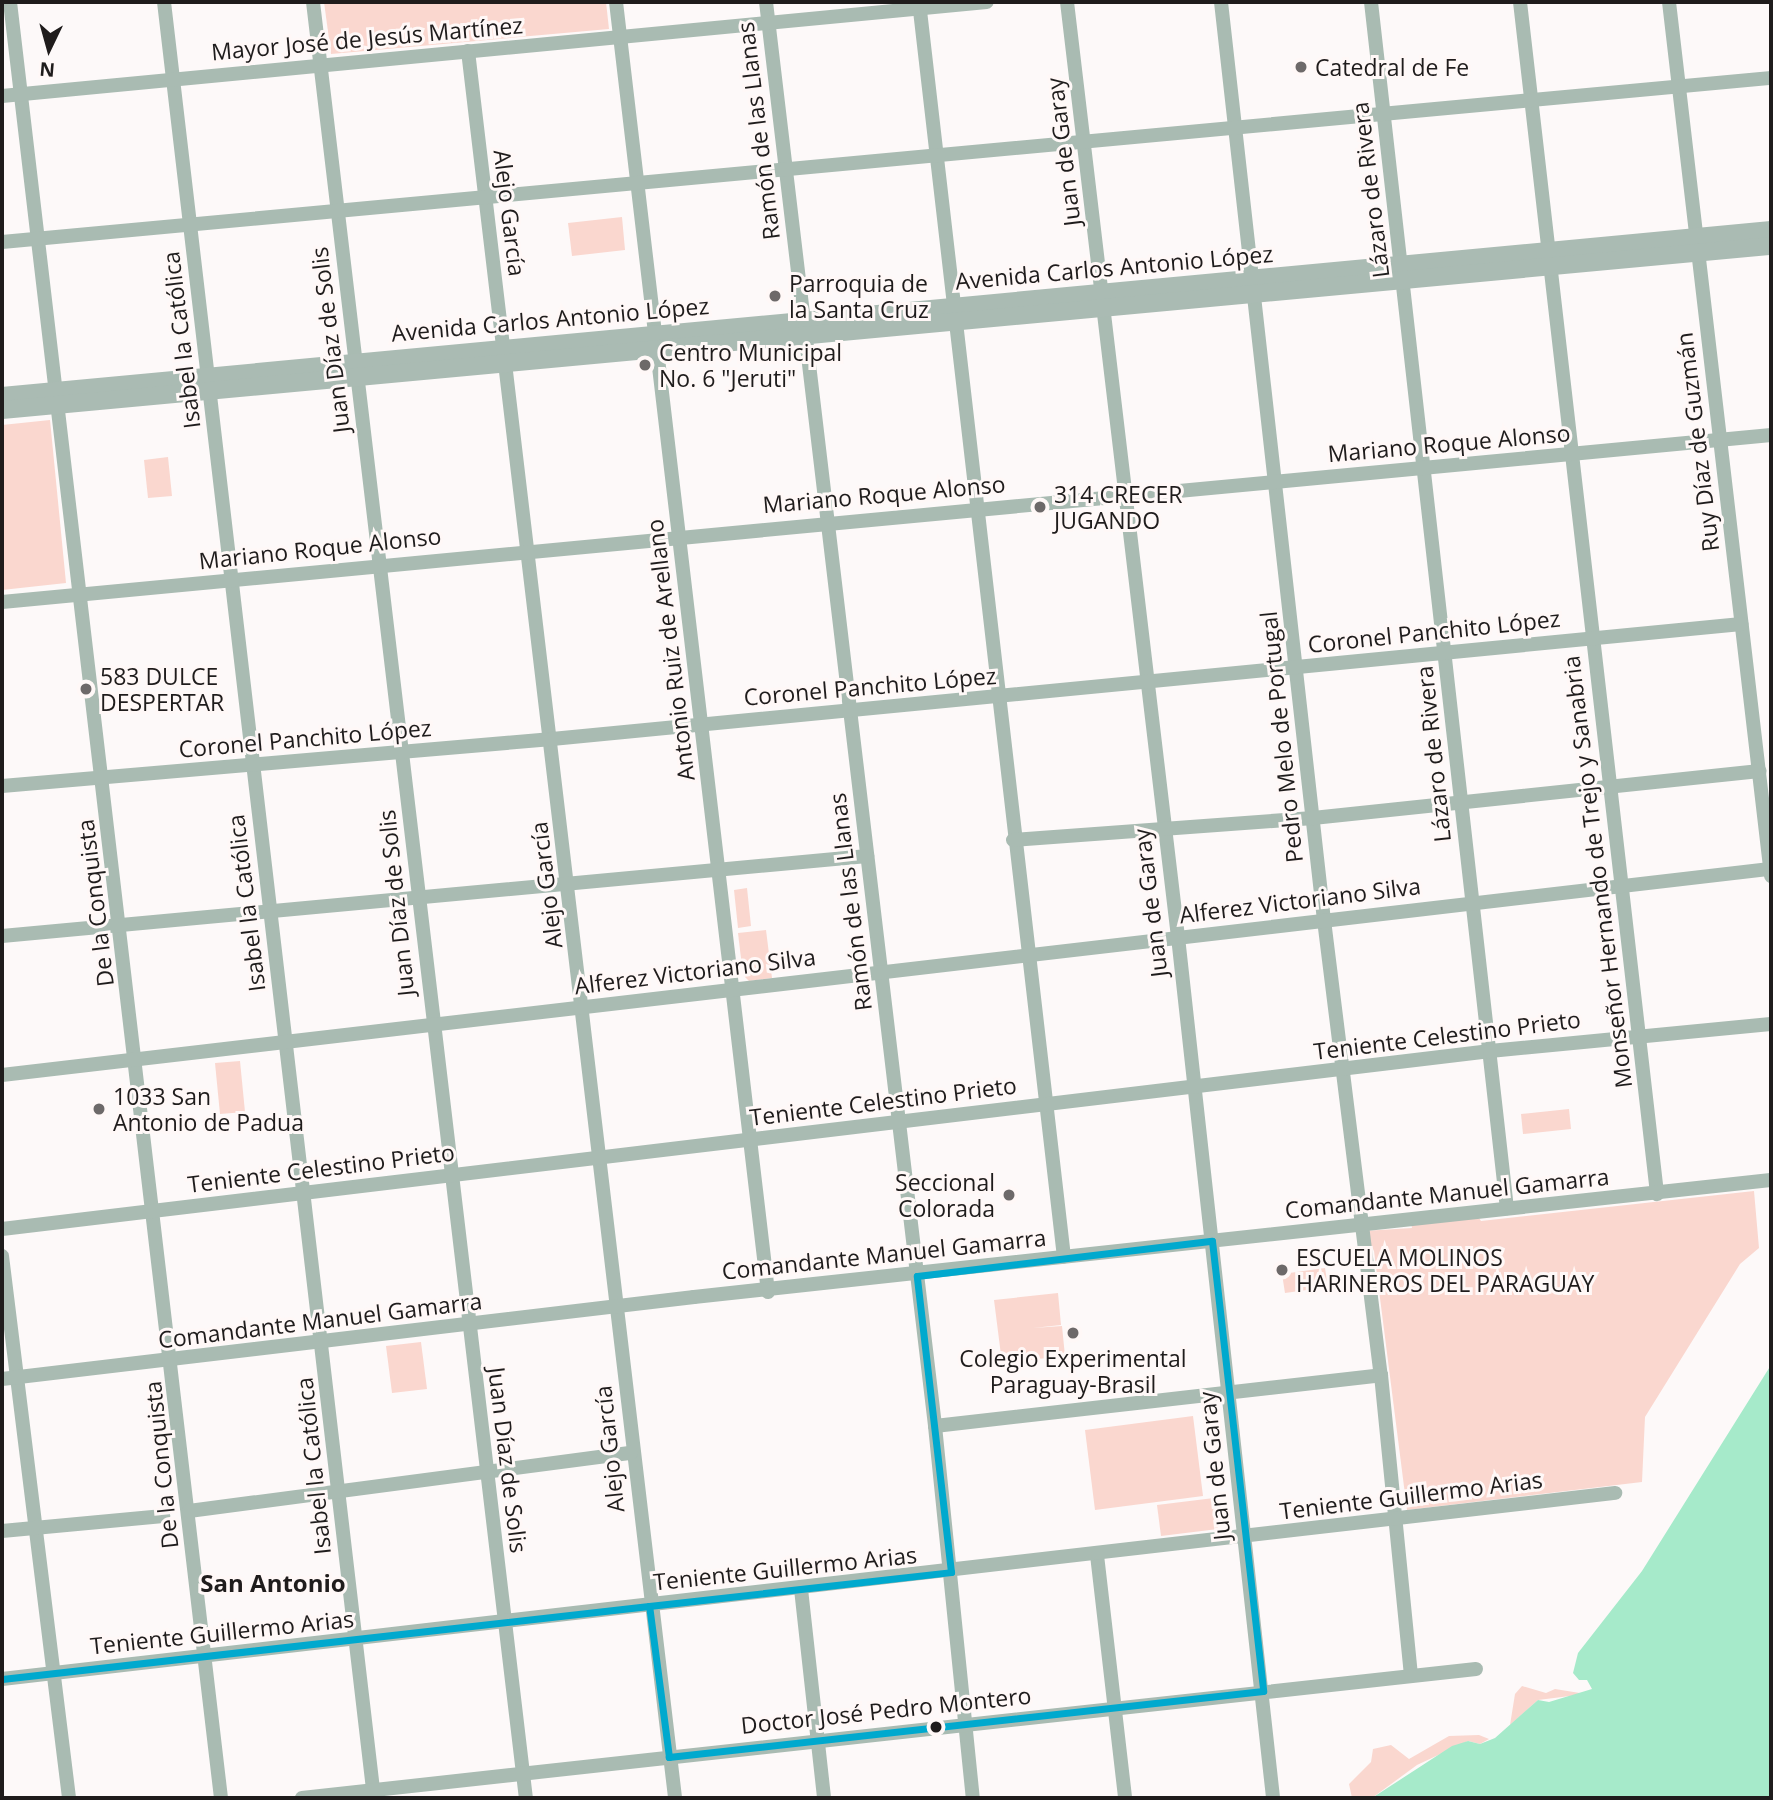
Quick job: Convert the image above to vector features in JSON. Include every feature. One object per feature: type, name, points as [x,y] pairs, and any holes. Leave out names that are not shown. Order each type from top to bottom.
[{"type":"main road","name":"Avenida Carlos Antonio López","points":[[2,410],[57,398],[209,383],[1697,244],[1771,230]]},
{"type":"main road","name":"Avenida Carlos Antonio López","points":[[1697,244],[1771,246]]},
{"type":"main road","name":"Avenida Carlos Antonio López","points":[[2,396],[57,398]]},
{"type":"street","name":"De la Conquista","points":[[10,2],[155,1211],[221,1798]]},
{"type":"street","name":"Isabel la Católica","points":[[164,2],[234,580],[286,1042],[307,1193],[374,1794]]},
{"type":"street","name":"Juan Díaz de Solis","points":[[313,2],[485,1473],[508,1622],[526,1798]]},
{"type":"street","name":"Antonio Ruiz de Arellano","points":[[616,2],[768,1292]]},
{"type":"street","name":"Ramón de las Llanas","points":[[766,2],[935,1426],[973,1798]]},
{"type":"street","name":"Mayor José de Jesús Martínez","points":[[2,96],[768,23],[919,5],[987,2]]},
{"type":"street","name":"Juan de Garay","points":[[1067,2],[1178,937],[1192,1086],[1212,1241],[1273,1798]]},
{"type":"street","name":"Pedro Melo de Portugal","points":[[1221,2],[1324,920],[1381,1374],[1411,1676]]},
{"type":"street","name":"Lázaro de Rivera","points":[[1371,2],[1507,1208]]},
{"type":"street","name":"Monseñor Hernando de Trejo y Sanabria","points":[[1520,2],[1657,1194]]},
{"type":"street","name":"Ruy Díaz de Guzmán","points":[[1669,2],[1771,873]]},
{"type":"street","points":[[919,5],[1026,956],[1064,1257]]},
{"type":"street","name":"Alejo García","points":[[468,51],[569,884],[649,1606],[675,1798]]},
{"type":"street","points":[[2,242],[338,210],[637,186],[785,169],[1771,78]]},
{"type":"street","name":"Mariano Roque Alonso","points":[[2,602],[529,550],[1771,435]]},
{"type":"street","name":"Coronel Panchito López","points":[[2,786],[552,739],[1741,624]]},
{"type":"street","points":[[1013,840],[1313,818],[1760,771]]},
{"type":"street","points":[[2,936],[867,856]]},
{"type":"street","name":"Alferez Victoriano Silva","points":[[2,1075],[583,1009],[881,971],[1620,885],[1771,873]]},
{"type":"street","name":"Teniente Celestino Prieto","points":[[2,1229],[898,1120],[1343,1071],[1490,1051],[1771,1024]]},
{"type":"street","name":"Comandante Manuel Gamarra","points":[[9,1378],[917,1276],[1064,1257],[1771,1180]]},
{"type":"street","points":[[2,1256],[9,1378],[34,1528],[69,1798]]},
{"type":"street","points":[[935,1426],[1381,1374]]},
{"type":"street","points":[[190,1511],[631,1453]]},
{"type":"street","name":"Teniente Guillermo Arias","points":[[2,1679],[204,1660],[1615,1493]]},
{"type":"street","points":[[2,1531],[163,1516]]},
{"type":"street","points":[[1097,1555],[1125,1798]]},
{"type":"street","points":[[800,1589],[824,1798]]},
{"type":"street","name":"Doctor José Pedro Montero","points":[[302,1798],[374,1794],[669,1757],[1476,1669]]},
{"type":"shaded area","points":[[324,2],[606,2],[609,29],[331,54]]},
{"type":"shaded area","points":[[622,217],[625,250],[572,256],[568,223]]},
{"type":"shaded area","points":[[50,420],[66,583],[2,590],[2,425]]},
{"type":"shaded area","points":[[168,457],[172,496],[148,498],[144,460]]},
{"type":"shaded area","points":[[747,888],[751,926],[738,928],[734,890]]},
{"type":"shaded area","points":[[766,930],[772,978],[749,981],[743,975],[738,933]]},
{"type":"shaded area","points":[[240,1061],[245,1112],[220,1114],[215,1063]]},
{"type":"shaded area","points":[[1569,1109],[1571,1129],[1523,1134],[1521,1114]]},
{"type":"shaded area","points":[[1754,1191],[1759,1248],[1740,1264],[1645,1417],[1642,1482],[1407,1510],[1374,1251],[1364,1231],[1412,1228],[1411,1223],[1477,1215],[1481,1221]]},
{"type":"shaded area","points":[[1325,1268],[1328,1287],[1285,1293],[1282,1274]]},
{"type":"shaded area","points":[[1058,1293],[1061,1325],[1033,1328],[1062,1326],[1065,1356],[1002,1363],[994,1300]]},
{"type":"shaded area","points":[[421,1342],[427,1389],[392,1393],[386,1346]]},
{"type":"shaded area","points":[[1771,1365],[1771,1798],[1372,1798],[1452,1746],[1468,1741],[1480,1744],[1495,1738],[1538,1700],[1549,1702],[1592,1689],[1587,1680],[1579,1680],[1573,1673],[1578,1653],[1642,1571]]},
{"type":"shaded area","points":[[1193,1416],[1203,1496],[1095,1510],[1085,1430]]},
{"type":"shaded area","points":[[1214,1498],[1218,1529],[1161,1536],[1157,1505]]},
{"type":"shaded area","points":[[1522,1686],[1546,1693],[1555,1689],[1586,1694],[1538,1700],[1510,1725],[1515,1694]]},
{"type":"shaded area","points":[[1479,1735],[1489,1739],[1480,1744],[1468,1741],[1417,1765],[1372,1798],[1352,1798],[1349,1784],[1371,1762],[1373,1749],[1391,1745],[1409,1759],[1449,1736]]},
{"type":"transit line","points":[[1212,1241],[1263,1691],[669,1757],[649,1606],[951,1572],[917,1276],[1212,1241]]},
{"type":"transit line","points":[[2,1679],[649,1606]]},
{"type":"place","name":"Catedral de Fe","points":[[1301,67]]},
{"type":"place","name":"Parroquia de la Santa Cruz","points":[[775,296]]},
{"type":"place","name":"Centro Municipal No. 6 \"Jeruti\"","points":[[645,365]]},
{"type":"place","name":"314 CRECER JUGANDO","points":[[1040,507]]},
{"type":"place","name":"583 DULCE DESPERTAR","points":[[86,689]]},
{"type":"place","name":"1033 San Antonio de Padua","points":[[99,1109]]},
{"type":"place","name":"Seccional Colorada","points":[[1009,1195]]},
{"type":"place","name":"ESCUELA MOLINOS HARINEROS DEL PARAGUAY","points":[[1282,1270]]},
{"type":"place","name":"Colegio Experimental Paraguay-Brasil","points":[[1073,1333]]},
{"type":"district","name":"San Antonio","points":[[273,1583]]}]
